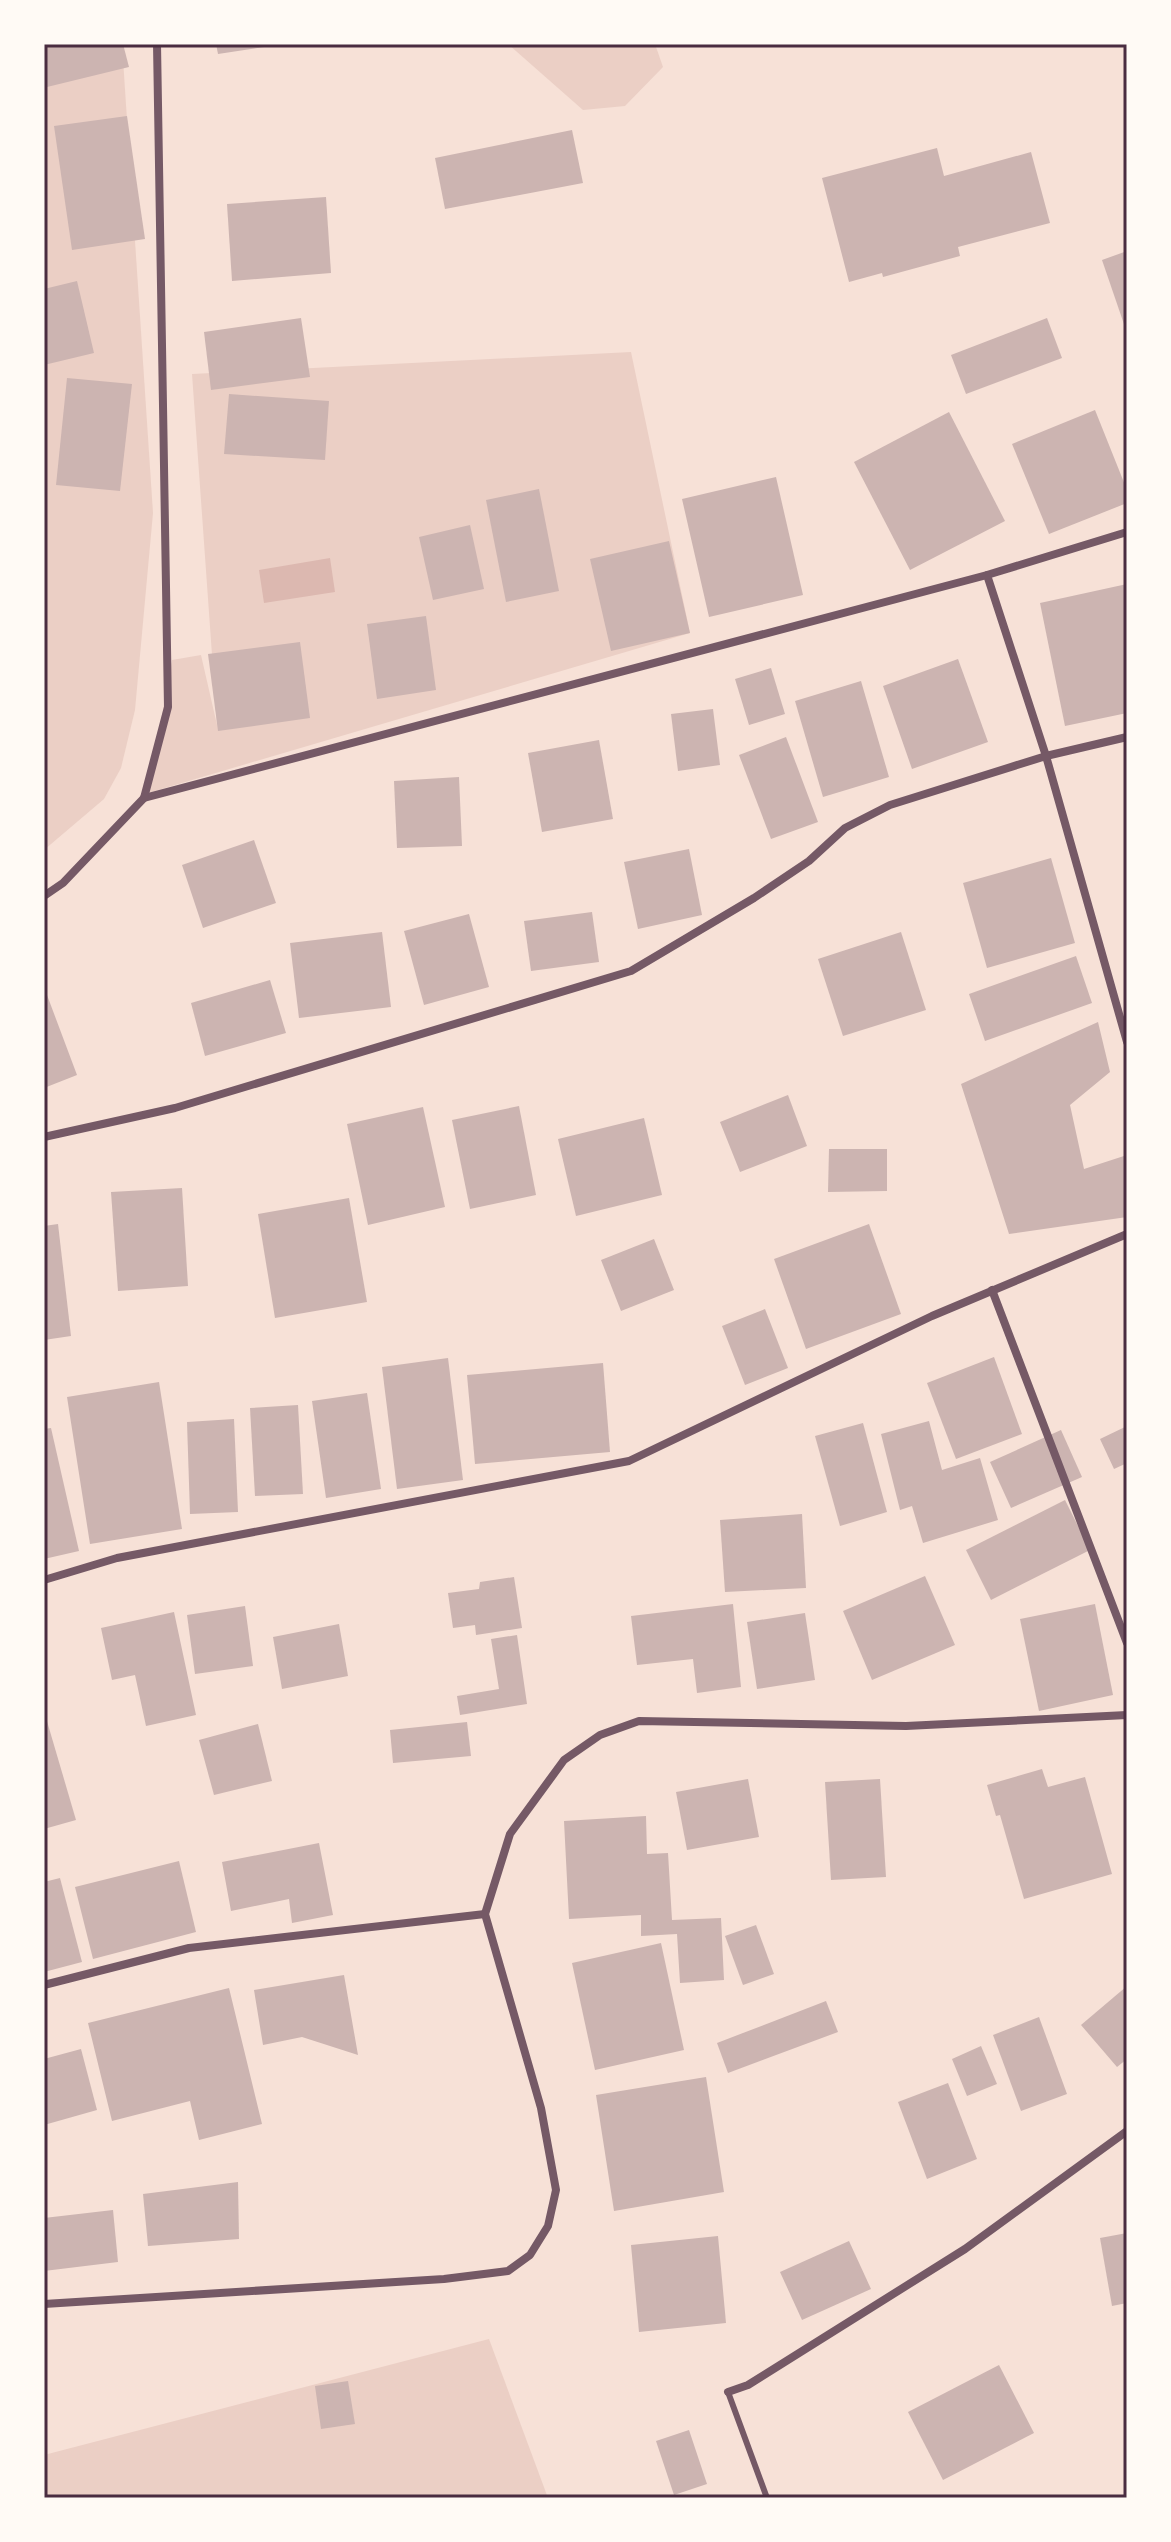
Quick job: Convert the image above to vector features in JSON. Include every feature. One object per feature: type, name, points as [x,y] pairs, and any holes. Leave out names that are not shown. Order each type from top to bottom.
[{"type":"street","points":[[44,896],[63,883],[144,798],[168,707],[157,44]]},
{"type":"street","points":[[144,798],[987,575],[1127,532]]},
{"type":"street","points":[[987,575],[1046,756],[1127,1042]]},
{"type":"street","points":[[44,1137],[175,1108],[631,971],[754,898],[809,861],[845,828],[890,805],[1046,756],[1127,737]]},
{"type":"street","points":[[44,1580],[117,1558],[629,1461],[992,1290],[1127,1234]]},
{"type":"street","points":[[992,1290],[1127,1643]]},
{"type":"street","points":[[44,2304],[444,2279],[508,2271],[530,2255],[548,2226],[556,2190],[541,2108],[485,1914],[510,1834],[564,1760],[600,1735],[639,1721],[906,1726],[1127,1715]]},
{"type":"street","points":[[44,1985],[189,1948],[485,1914]]},
{"type":"street","points":[[728,2392],[748,2385],[965,2249],[1127,2131]]},
{"type":"lane","points":[[728,2392],[767,2498]]},
{"type":"shaded area","points":[[44,44],[122,44],[153,513],[135,710],[121,768],[104,799],[44,850]]},
{"type":"shaded area","points":[[508,44],[655,44],[663,67],[625,106],[583,110]]},
{"type":"shaded area","points":[[631,352],[690,633],[148,793],[172,660],[201,655],[217,725],[192,374]]},
{"type":"shaded area","points":[[330,558],[335,592],[264,603],[259,570]]},
{"type":"shaded area","points":[[489,2339],[548,2498],[44,2498],[44,2455]]},
{"type":"building","points":[[44,44],[123,44],[129,67],[47,87]]},
{"type":"building","points":[[216,44],[271,44],[271,46],[218,54]]},
{"type":"building","points":[[127,116],[145,239],[72,250],[54,126]]},
{"type":"building","points":[[572,130],[583,183],[445,209],[435,158]]},
{"type":"building","points":[[937,148],[944,176],[1031,152],[1050,223],[958,247],[960,256],[883,277],[882,273],[849,282],[822,178]]},
{"type":"building","points":[[326,197],[331,273],[232,281],[227,204]]},
{"type":"building","points":[[1127,251],[1127,333],[1102,260]]},
{"type":"building","points":[[77,281],[94,353],[44,365],[44,289]]},
{"type":"building","points":[[301,318],[310,377],[211,390],[204,332]]},
{"type":"building","points":[[1047,318],[1062,358],[966,394],[951,355]]},
{"type":"building","points":[[67,378],[132,384],[120,491],[56,485]]},
{"type":"building","points":[[229,394],[329,401],[325,460],[224,454]]},
{"type":"building","points":[[1095,410],[1127,490],[1127,503],[1049,534],[1012,444]]},
{"type":"building","points":[[949,412],[1005,521],[910,570],[854,462]]},
{"type":"building","points":[[776,477],[803,595],[709,617],[682,499]]},
{"type":"building","points":[[539,489],[559,591],[506,602],[486,500]]},
{"type":"building","points":[[470,525],[484,589],[433,600],[419,537]]},
{"type":"building","points":[[669,541],[690,633],[611,651],[590,559]]},
{"type":"building","points":[[1127,584],[1127,713],[1065,726],[1040,603]]},
{"type":"building","points":[[426,616],[436,690],[377,699],[367,624]]},
{"type":"building","points":[[300,642],[310,718],[218,731],[208,654]]},
{"type":"building","points":[[958,659],[988,742],[912,769],[883,686]]},
{"type":"building","points":[[771,668],[785,714],[749,725],[735,679]]},
{"type":"building","points":[[861,681],[889,777],[823,797],[795,701]]},
{"type":"building","points":[[713,709],[720,765],[678,771],[671,714]]},
{"type":"building","points":[[786,737],[818,822],[771,839],[739,755]]},
{"type":"building","points":[[599,740],[613,819],[542,832],[528,753]]},
{"type":"building","points":[[459,777],[462,846],[397,848],[394,781]]},
{"type":"building","points":[[254,840],[276,903],[203,928],[182,865]]},
{"type":"building","points":[[689,849],[702,915],[638,929],[624,862]]},
{"type":"building","points":[[1051,858],[1075,943],[987,968],[963,883]]},
{"type":"building","points":[[592,912],[599,962],[531,971],[524,921]]},
{"type":"building","points":[[469,914],[489,987],[424,1005],[404,931]]},
{"type":"building","points":[[382,932],[391,1007],[299,1018],[290,943]]},
{"type":"building","points":[[901,932],[926,1010],[843,1036],[818,959]]},
{"type":"building","points":[[1076,956],[1092,1003],[985,1041],[969,994]]},
{"type":"building","points":[[270,980],[286,1033],[205,1056],[191,1003]]},
{"type":"building","points":[[44,987],[77,1075],[44,1088]]},
{"type":"building","points":[[1098,1022],[1110,1072],[1070,1105],[1084,1169],[1127,1155],[1127,1217],[1009,1234],[961,1084]]},
{"type":"building","points":[[788,1095],[807,1146],[740,1172],[720,1122]]},
{"type":"building","points":[[519,1106],[536,1195],[470,1209],[452,1120]]},
{"type":"building","points":[[423,1107],[445,1207],[368,1225],[347,1124]]},
{"type":"building","points":[[644,1118],[662,1195],[576,1216],[558,1139]]},
{"type":"building","points":[[829,1149],[887,1149],[887,1191],[828,1192]]},
{"type":"building","points":[[182,1188],[188,1286],[118,1291],[111,1192]]},
{"type":"building","points":[[349,1198],[367,1302],[275,1318],[258,1214]]},
{"type":"building","points":[[58,1224],[71,1336],[44,1340],[44,1226]]},
{"type":"building","points":[[869,1224],[901,1314],[806,1349],[774,1259]]},
{"type":"building","points":[[654,1239],[674,1290],[621,1311],[601,1260]]},
{"type":"building","points":[[765,1309],[788,1368],[745,1385],[722,1326]]},
{"type":"building","points":[[994,1357],[1022,1434],[956,1459],[927,1383]]},
{"type":"building","points":[[448,1358],[463,1480],[397,1489],[382,1367]]},
{"type":"building","points":[[603,1363],[610,1452],[475,1464],[467,1375]]},
{"type":"building","points":[[159,1382],[182,1529],[90,1544],[67,1397]]},
{"type":"building","points":[[367,1393],[381,1489],[326,1498],[312,1401]]},
{"type":"building","points":[[298,1405],[303,1494],[255,1496],[250,1408]]},
{"type":"building","points":[[234,1419],[238,1512],[190,1514],[187,1422]]},
{"type":"building","points":[[929,1421],[942,1470],[980,1458],[998,1520],[923,1543],[912,1506],[900,1510],[881,1434]]},
{"type":"building","points":[[863,1423],[887,1512],[840,1526],[815,1436]]},
{"type":"building","points":[[1127,1426],[1127,1463],[1114,1469],[1100,1439]]},
{"type":"building","points":[[51,1428],[79,1551],[44,1559],[44,1429]]},
{"type":"building","points":[[1061,1430],[1082,1477],[1011,1508],[990,1462]]},
{"type":"building","points":[[1065,1500],[1090,1550],[991,1600],[966,1550]]},
{"type":"building","points":[[802,1514],[806,1588],[725,1592],[720,1520]]},
{"type":"building","points":[[925,1576],[955,1645],[872,1680],[843,1611]]},
{"type":"building","points":[[514,1577],[522,1628],[476,1635],[475,1625],[453,1628],[448,1593],[479,1589],[480,1582]]},
{"type":"building","points":[[733,1604],[741,1687],[697,1693],[693,1659],[637,1665],[631,1616]]},
{"type":"building","points":[[1095,1604],[1113,1695],[1039,1711],[1020,1619]]},
{"type":"building","points":[[245,1606],[253,1666],[195,1674],[187,1615]]},
{"type":"building","points":[[174,1612],[196,1715],[146,1726],[135,1675],[112,1680],[101,1628]]},
{"type":"building","points":[[805,1613],[815,1680],[757,1689],[747,1622]]},
{"type":"building","points":[[339,1624],[348,1676],[282,1689],[273,1637]]},
{"type":"building","points":[[517,1635],[527,1704],[460,1715],[457,1696],[499,1689],[491,1639]]},
{"type":"building","points":[[44,1711],[76,1820],[44,1829]]},
{"type":"building","points":[[467,1722],[471,1756],[393,1763],[390,1730]]},
{"type":"building","points":[[258,1724],[272,1781],[214,1795],[199,1740]]},
{"type":"building","points":[[1042,1769],[1048,1787],[1085,1777],[1112,1874],[1024,1899],[1000,1815],[996,1816],[987,1785]]},
{"type":"building","points":[[748,1779],[759,1837],[687,1850],[676,1792]]},
{"type":"building","points":[[880,1779],[886,1877],[831,1880],[825,1782]]},
{"type":"building","points":[[646,1816],[647,1854],[668,1853],[672,1920],[721,1918],[724,1980],[680,1983],[677,1934],[641,1936],[641,1915],[569,1919],[564,1821]]},
{"type":"building","points":[[319,1843],[333,1915],[292,1923],[289,1899],[231,1911],[222,1862]]},
{"type":"building","points":[[179,1861],[196,1932],[93,1959],[75,1887]]},
{"type":"building","points":[[60,1878],[82,1962],[44,1972],[44,1882]]},
{"type":"building","points":[[756,1925],[774,1974],[743,1985],[725,1936]]},
{"type":"building","points":[[661,1943],[684,2050],[595,2070],[572,1963]]},
{"type":"building","points":[[344,1975],[358,2055],[302,2037],[263,2045],[254,1990]]},
{"type":"building","points":[[1127,1986],[1127,2059],[1117,2067],[1081,2025]]},
{"type":"building","points":[[229,1988],[262,2124],[199,2140],[190,2101],[112,2121],[88,2023]]},
{"type":"building","points":[[826,2001],[838,2032],[728,2073],[717,2043]]},
{"type":"building","points":[[1039,2017],[1067,2094],[1021,2111],[993,2035]]},
{"type":"building","points":[[981,2046],[997,2084],[967,2096],[952,2059]]},
{"type":"building","points":[[81,2049],[97,2110],[44,2125],[44,2059]]},
{"type":"building","points":[[706,2077],[724,2192],[614,2211],[596,2095]]},
{"type":"building","points":[[948,2083],[977,2159],[927,2179],[898,2102]]},
{"type":"building","points":[[238,2182],[239,2239],[148,2246],[143,2194]]},
{"type":"building","points":[[113,2210],[118,2262],[44,2271],[44,2218]]},
{"type":"building","points":[[1127,2233],[1127,2303],[1112,2306],[1100,2238]]},
{"type":"building","points":[[718,2236],[726,2323],[639,2332],[631,2245]]},
{"type":"building","points":[[849,2241],[871,2289],[802,2320],[780,2272]]},
{"type":"building","points":[[999,2365],[1034,2433],[943,2480],[908,2412]]},
{"type":"building","points":[[348,2381],[355,2424],[321,2429],[315,2386]]},
{"type":"building","points":[[689,2430],[707,2484],[674,2495],[656,2441]]}]
